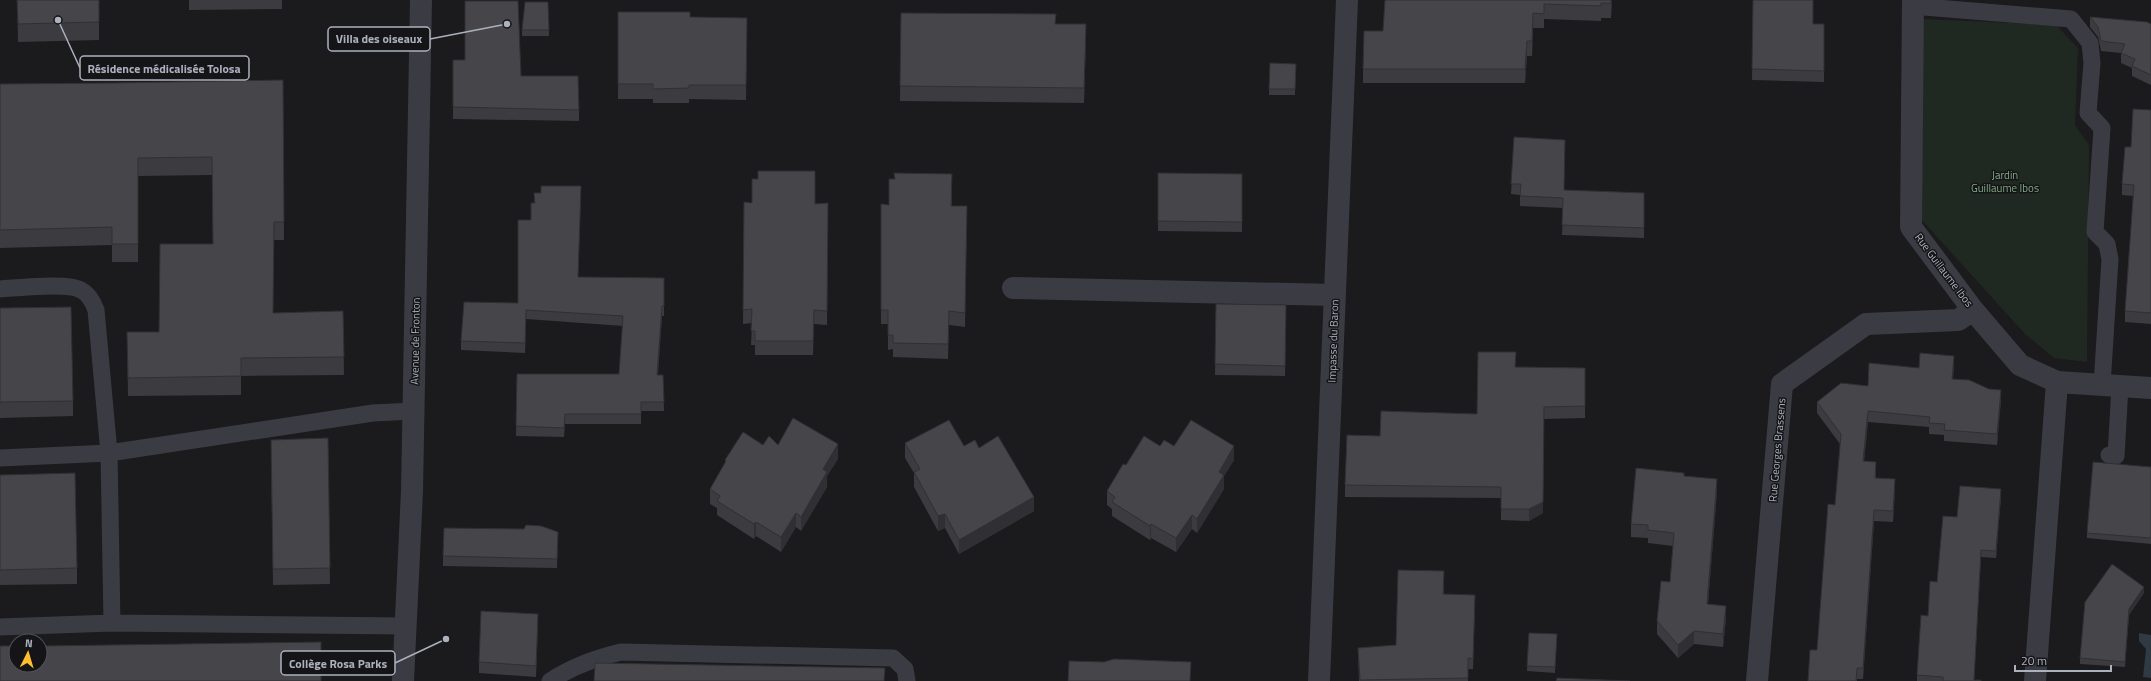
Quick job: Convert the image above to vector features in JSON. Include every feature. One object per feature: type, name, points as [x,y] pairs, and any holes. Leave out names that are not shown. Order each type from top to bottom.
[{"type":"street","name":"Avenue de Fronton","points":[[403,681],[414,411],[421,0]]},
{"type":"street","name":"Impasse du Baron","points":[[1319,681],[1348,0]]},
{"type":"street","name":"Rue Guillaume Ibos","points":[[1912,3],[1911,227],[1973,310],[2020,365],[2057,382],[2151,388]]},
{"type":"street","points":[[1013,288],[1335,295]]},
{"type":"street","name":"Rue Georges Brassens","points":[[1757,681],[1782,384],[1866,324],[1958,320],[1973,310]]},
{"type":"street","points":[[2035,681],[2057,382]]},
{"type":"lane","points":[[1912,3],[2071,19],[2090,43],[2092,63],[2088,113],[2102,128],[2095,232],[2107,244],[2110,259],[2111,386],[2116,456],[2109,455]]},
{"type":"lane","points":[[0,289],[66,286],[81,290],[90,298],[96,310],[109,453],[112,622]]},
{"type":"lane","points":[[0,458],[109,453],[365,414],[414,411]]},
{"type":"lane","points":[[0,627],[112,622],[406,626]]},
{"type":"lane","points":[[550,681],[569,675],[592,659],[621,652],[893,658],[905,669],[907,681]]},
{"type":"green space","name":"Jardin Guillaume Ibos","points":[[1922,19],[2056,25],[2078,48],[2075,125],[2089,145],[2087,362],[2054,358],[2025,334],[1920,218]]},
{"type":"shaded area","points":[[2139,633],[2151,635],[2151,678],[2143,677],[2146,649],[2139,641]]},
{"type":"building","points":[[17,0],[99,0],[99,22],[18,24]]},
{"type":"building","points":[[1385,0],[1611,0],[1611,3],[1601,3],[1601,6],[1544,4],[1544,14],[1533,13],[1532,41],[1527,41],[1525,69],[1363,69],[1364,31],[1383,31]]},
{"type":"building","points":[[1753,0],[1813,0],[1813,24],[1824,24],[1824,71],[1752,69]]},
{"type":"building","points":[[465,1],[518,1],[521,76],[578,76],[579,110],[453,107],[453,60],[465,60]]},
{"type":"building","points":[[525,2],[548,2],[549,30],[522,30]]},
{"type":"building","points":[[618,12],[690,12],[690,17],[747,18],[746,85],[689,85],[689,88],[653,89],[653,84],[618,84]]},
{"type":"building","points":[[901,13],[1056,14],[1055,24],[1086,24],[1084,88],[900,86]]},
{"type":"building","points":[[2090,17],[2147,22],[2151,24],[2151,75],[2132,66],[2135,59],[2121,53],[2125,44],[2101,41],[2098,27]]},
{"type":"building","points":[[1270,63],[1296,64],[1295,89],[1269,89]]},
{"type":"building","points":[[283,80],[284,222],[274,222],[273,313],[343,311],[344,357],[241,358],[241,376],[128,378],[127,332],[159,332],[160,244],[213,244],[212,157],[138,158],[138,244],[112,244],[112,227],[0,230],[0,84]]},
{"type":"building","points":[[2133,109],[2151,110],[2151,313],[2125,311],[2134,185],[2122,184],[2125,147],[2131,147]]},
{"type":"building","points":[[1514,137],[1565,140],[1564,190],[1644,193],[1644,228],[1562,225],[1563,198],[1520,196],[1521,184],[1511,184]]},
{"type":"building","points":[[758,171],[815,171],[815,204],[828,203],[827,311],[814,310],[813,341],[755,341],[755,331],[751,331],[752,309],[743,310],[744,202],[752,203],[752,179],[758,179]]},
{"type":"building","points":[[894,173],[952,174],[951,206],[967,206],[965,313],[949,311],[948,344],[893,343],[893,335],[888,335],[888,310],[881,310],[881,204],[889,205],[889,179],[895,179]]},
{"type":"building","points":[[1158,173],[1242,174],[1242,222],[1158,221]]},
{"type":"building","points":[[541,186],[581,186],[578,277],[664,278],[664,306],[662,306],[657,375],[663,375],[664,402],[641,402],[641,414],[565,414],[564,428],[516,426],[517,374],[619,374],[623,316],[526,310],[525,343],[461,341],[464,302],[518,303],[518,220],[531,220],[531,203],[535,203],[534,193],[541,193]]},
{"type":"building","points":[[1216,304],[1286,305],[1285,366],[1215,364]]},
{"type":"building","points":[[71,307],[73,401],[0,402],[0,308]]},
{"type":"building","points":[[1478,352],[1516,352],[1515,367],[1585,368],[1585,406],[1544,407],[1543,502],[1529,509],[1501,509],[1501,487],[1345,485],[1347,435],[1380,436],[1381,411],[1477,414]]},
{"type":"building","points":[[1920,353],[1954,356],[1952,379],[1969,380],[1989,389],[2001,390],[1997,434],[1944,430],[1945,424],[1929,423],[1930,417],[1868,411],[1863,461],[1876,462],[1875,478],[1895,479],[1893,511],[1874,510],[1863,668],[1857,668],[1856,681],[1808,681],[1810,650],[1817,650],[1828,504],[1835,505],[1841,434],[1817,402],[1841,383],[1868,386],[1869,363],[1919,368]]},
{"type":"building","points":[[793,418],[838,444],[823,469],[827,472],[801,517],[796,513],[781,537],[756,522],[754,524],[717,501],[720,496],[710,489],[726,461],[725,460],[743,432],[763,445],[769,436],[778,445]]},
{"type":"building","points":[[949,420],[964,446],[975,440],[979,448],[998,436],[1034,497],[959,540],[945,514],[938,516],[914,472],[920,469],[905,443]]},
{"type":"building","points":[[1191,420],[1234,446],[1219,472],[1224,475],[1197,519],[1192,515],[1176,538],[1151,524],[1150,526],[1112,502],[1115,497],[1107,491],[1123,464],[1126,465],[1144,436],[1160,446],[1164,440],[1174,446]]},
{"type":"building","points":[[328,438],[330,568],[273,569],[271,440]]},
{"type":"building","points":[[2093,462],[2151,467],[2151,538],[2087,533]]},
{"type":"building","points":[[1636,468],[1684,473],[1684,476],[1717,479],[1707,604],[1726,606],[1723,634],[1694,631],[1678,645],[1657,621],[1661,581],[1670,582],[1674,533],[1648,530],[1648,525],[1631,524]]},
{"type":"building","points":[[75,473],[77,568],[0,570],[0,475]]},
{"type":"building","points":[[1960,486],[2001,489],[1996,551],[1981,550],[1974,680],[1981,681],[1943,681],[1943,677],[1917,675],[1921,615],[1928,616],[1930,581],[1937,582],[1943,516],[1957,517]]},
{"type":"building","points":[[526,525],[541,526],[558,532],[557,559],[443,556],[444,528],[524,529]]},
{"type":"building","points":[[2112,564],[2144,587],[2129,609],[2125,662],[2080,658],[2085,602]]},
{"type":"building","points":[[1398,570],[1444,571],[1443,594],[1475,595],[1473,659],[1468,658],[1468,678],[1360,680],[1358,648],[1396,645]]},
{"type":"building","points":[[481,611],[538,614],[536,666],[479,662]]},
{"type":"building","points":[[1529,633],[1557,634],[1555,667],[1527,666]]},
{"type":"building","points":[[321,642],[321,681],[0,681],[0,646],[8,646],[8,673],[48,673],[48,646]]},
{"type":"building","points":[[1114,659],[1191,662],[1190,681],[1068,681],[1069,661],[1104,662]]},
{"type":"building","points":[[595,663],[885,668],[884,681],[594,681]]},
{"type":"building","points":[[1557,678],[1630,681],[1556,681]]},
{"type":"place","name":"Résidence médicalisée Tolosa","points":[[58,20]]},
{"type":"place","name":"Villa des oiseaux","points":[[507,24]]},
{"type":"place","name":"Collège Rosa Parks","points":[[446,639]]}]
